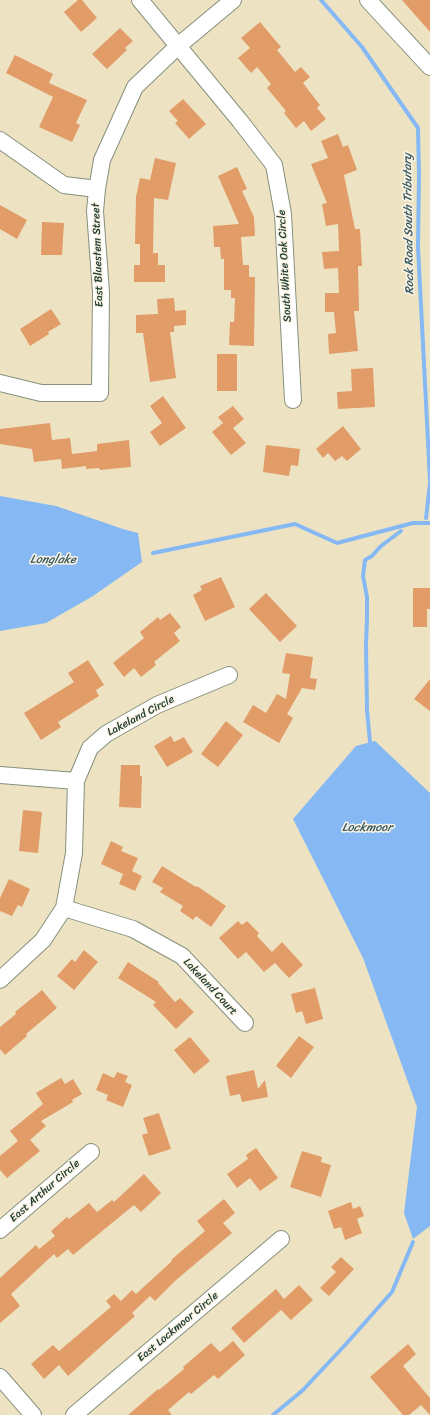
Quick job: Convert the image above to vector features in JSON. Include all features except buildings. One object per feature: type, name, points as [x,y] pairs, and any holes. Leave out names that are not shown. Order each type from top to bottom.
[{"type":"street","name":"South White Oak Circle","points":[[140,0],[240,121],[274,165],[284,214],[293,400]]},
{"type":"street","name":"East Bluestem Street","points":[[0,383],[41,393],[100,392],[101,292],[95,211],[102,160],[135,87],[178,46],[233,0]]},
{"type":"street","points":[[368,0],[430,67]]},
{"type":"street","points":[[0,140],[64,185],[97,189]]},
{"type":"street","name":"Lakeland Circle","points":[[76,781],[90,748],[106,734],[157,705],[229,674]]},
{"type":"street","points":[[0,775],[76,781],[74,853],[64,908],[43,940],[0,980]]},
{"type":"street","name":"Lakeland Court","points":[[64,908],[133,929],[182,956],[245,1023]]},
{"type":"street","name":"East Arthur Circle","points":[[0,1230],[91,1152]]},
{"type":"street","name":"East Lockmoor Circle","points":[[74,1415],[281,1239]]},
{"type":"street","points":[[0,1377],[33,1415]]},
{"type":"water","name":"Longlake","points":[[0,496],[56,506],[138,533],[142,562],[93,596],[46,623],[0,631]]},
{"type":"water","name":"Lockmoor","points":[[375,741],[430,793],[430,1226],[413,1239],[404,1213],[417,1107],[363,958],[293,819],[356,746]]},
{"type":"waterway","name":"Rock Road South Tributary","points":[[321,0],[362,47],[418,128],[418,247],[430,481]]},
{"type":"waterway","name":"Rock Road South Tributary","points":[[426,518],[430,484]]},
{"type":"waterway","points":[[153,553],[295,524],[337,543],[413,523],[430,523]]},
{"type":"waterway","points":[[370,742],[367,710],[367,597],[363,576],[365,560],[372,556],[381,546],[401,531]]},
{"type":"waterway","points":[[273,1415],[303,1390],[392,1292],[413,1242]]}]
